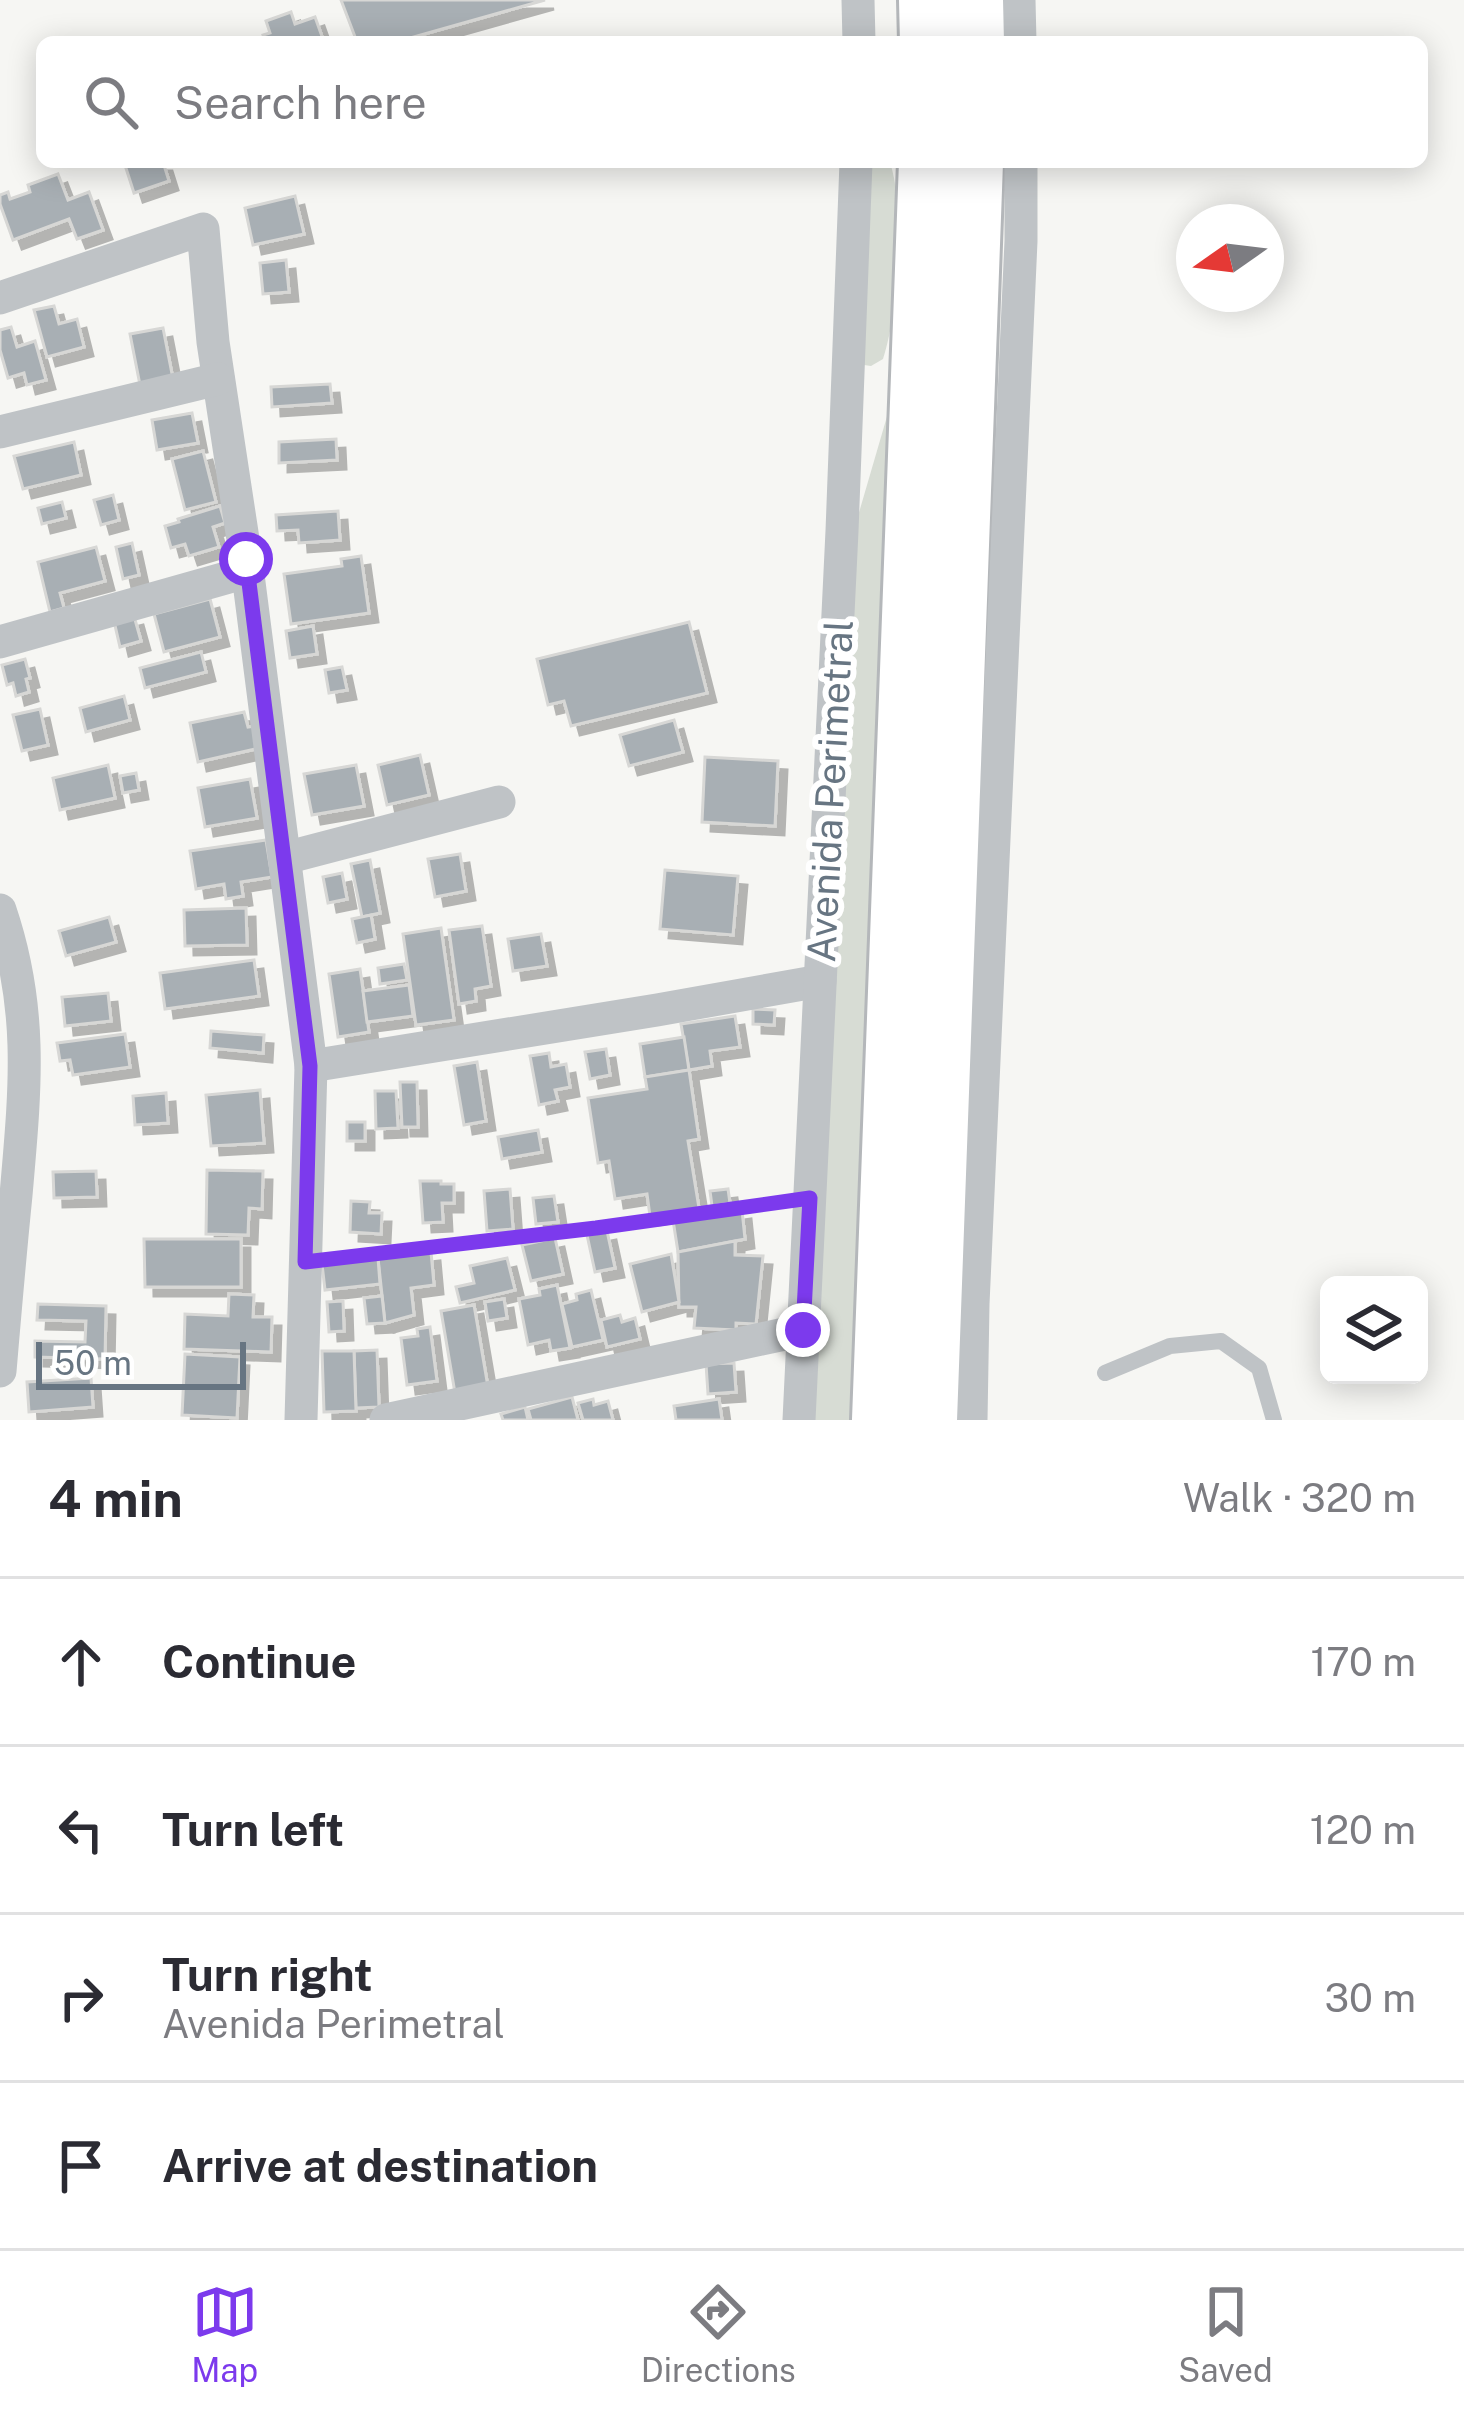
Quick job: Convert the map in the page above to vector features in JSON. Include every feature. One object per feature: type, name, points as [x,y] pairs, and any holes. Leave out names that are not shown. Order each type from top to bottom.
[{"type":"highway","points":[[926,0],[927,36]]},
{"type":"highway","points":[[976,0],[977,36]]},
{"type":"highway","name":"Avenida Perimetral","points":[[879,1420],[936,168]]},
{"type":"highway","name":"Avenida Perimetral","points":[[930,1420],[936,168]]},
{"type":"street","points":[[1019,0],[1019,36]]},
{"type":"street","name":"Avenida Perimetral","points":[[799,1420],[856,168]]},
{"type":"street","points":[[971,1420],[1022,241],[1021,168]]},
{"type":"street","points":[[0,298],[203,229],[218,380],[310,1066],[301,1420]]},
{"type":"street","points":[[0,432],[218,380]]},
{"type":"street","points":[[0,642],[247,572]]},
{"type":"street","points":[[285,858],[499,802]]},
{"type":"street","points":[[0,910],[24,1012],[12,1090],[0,1371]]},
{"type":"street","points":[[310,1066],[820,980]]},
{"type":"street","points":[[386,1420],[803,1330]]},
{"type":"lane","points":[[1105,1373],[1170,1346],[1222,1341],[1259,1367],[1274,1420]]},
{"type":"path","points":[[305,1262],[810,1198]]},
{"type":"shaded area","points":[[862,168],[891,168],[899,261],[893,314],[883,359],[864,365]]},
{"type":"shaded area","points":[[888,413],[883,665],[851,1420],[809,1420],[858,516]]},
{"type":"building","points":[[341,0],[545,0],[417,36],[355,36]]},
{"type":"building","points":[[291,12],[295,24],[315,17],[322,36],[263,36],[270,33],[266,21]]},
{"type":"building","points":[[126,168],[165,168],[169,181],[134,193]]},
{"type":"building","points":[[58,174],[68,200],[89,192],[103,230],[77,239],[69,219],[13,240],[0,195],[8,192],[10,199],[30,192],[28,185]]},
{"type":"building","points":[[295,196],[304,234],[253,245],[245,208]]},
{"type":"building","points":[[286,260],[289,292],[263,294],[260,263]]},
{"type":"building","points":[[54,306],[59,324],[77,319],[84,347],[47,357],[34,310]]},
{"type":"building","points":[[11,327],[17,347],[35,341],[46,380],[27,385],[24,373],[8,378],[0,330]]},
{"type":"building","points":[[163,328],[173,379],[140,385],[130,334]]},
{"type":"building","points":[[330,384],[332,403],[272,407],[271,387]]},
{"type":"building","points":[[192,413],[198,443],[157,450],[152,420]]},
{"type":"building","points":[[336,439],[337,460],[279,463],[279,442]]},
{"type":"building","points":[[74,442],[81,475],[23,489],[14,456]]},
{"type":"building","points":[[203,451],[216,502],[185,510],[172,459]]},
{"type":"building","points":[[113,495],[119,520],[101,525],[94,500]]},
{"type":"building","points":[[62,502],[66,518],[42,524],[38,508]]},
{"type":"building","points":[[220,506],[225,523],[213,527],[219,547],[189,556],[185,544],[171,548],[165,526]]},
{"type":"building","points":[[338,511],[340,540],[299,543],[298,530],[277,531],[276,515]]},
{"type":"building","points":[[132,543],[139,575],[123,579],[116,547]]},
{"type":"building","points":[[96,547],[105,581],[60,593],[64,608],[50,612],[38,562]]},
{"type":"building","points":[[361,556],[369,613],[291,624],[284,574],[342,566],[341,559]]},
{"type":"building","points":[[210,599],[220,637],[164,652],[154,614]]},
{"type":"building","points":[[134,616],[141,641],[120,647],[114,621]]},
{"type":"building","points":[[689,622],[707,693],[571,726],[564,701],[548,705],[537,659]]},
{"type":"building","points":[[313,626],[317,654],[290,658],[286,631]]},
{"type":"building","points":[[201,652],[206,672],[145,688],[140,668]]},
{"type":"building","points":[[25,659],[29,692],[16,696],[13,683],[7,685],[2,665]]},
{"type":"building","points":[[342,667],[347,690],[329,693],[325,670]]},
{"type":"building","points":[[124,696],[130,720],[86,732],[80,708]]},
{"type":"building","points":[[40,709],[48,745],[22,751],[13,715]]},
{"type":"building","points":[[244,712],[248,727],[255,726],[260,748],[198,762],[190,723]]},
{"type":"building","points":[[674,720],[683,752],[629,766],[620,735]]},
{"type":"building","points":[[420,755],[429,795],[387,805],[378,765]]},
{"type":"building","points":[[705,757],[778,761],[775,826],[702,822]]},
{"type":"building","points":[[108,765],[115,798],[60,810],[53,778]]},
{"type":"building","points":[[356,765],[364,806],[312,815],[304,774]]},
{"type":"building","points":[[136,773],[139,790],[123,793],[120,776]]},
{"type":"building","points":[[250,779],[257,818],[205,827],[198,788]]},
{"type":"building","points":[[266,840],[272,877],[241,882],[243,896],[226,899],[224,884],[196,889],[190,851]]},
{"type":"building","points":[[460,854],[466,891],[435,897],[428,859]]},
{"type":"building","points":[[370,860],[380,913],[362,917],[351,864]]},
{"type":"building","points":[[665,870],[738,876],[733,935],[660,929]]},
{"type":"building","points":[[342,873],[347,899],[328,903],[323,877]]},
{"type":"building","points":[[246,908],[247,945],[185,946],[184,910]]},
{"type":"building","points":[[371,915],[375,939],[357,943],[352,919]]},
{"type":"building","points":[[109,917],[116,942],[66,956],[59,931]]},
{"type":"building","points":[[482,926],[491,986],[475,989],[476,1001],[459,1004],[449,930]]},
{"type":"building","points":[[441,928],[454,1020],[416,1025],[403,934]]},
{"type":"building","points":[[541,934],[547,966],[513,971],[508,939]]},
{"type":"building","points":[[254,960],[259,996],[165,1009],[160,973]]},
{"type":"building","points":[[404,964],[407,980],[380,984],[378,968]]},
{"type":"building","points":[[360,969],[369,1032],[338,1037],[329,974]]},
{"type":"building","points":[[409,985],[413,1016],[367,1022],[363,991]]},
{"type":"building","points":[[108,993],[111,1021],[65,1026],[62,997]]},
{"type":"building","points":[[753,1009],[775,1010],[774,1025],[753,1024]]},
{"type":"building","points":[[735,1016],[740,1047],[710,1051],[712,1066],[689,1070],[681,1024]]},
{"type":"building","points":[[211,1031],[264,1035],[263,1053],[210,1048]]},
{"type":"building","points":[[125,1034],[130,1067],[73,1075],[70,1060],[60,1061],[57,1043]]},
{"type":"building","points":[[684,1037],[689,1070],[645,1077],[640,1044]]},
{"type":"building","points":[[606,1049],[610,1075],[590,1079],[585,1052]]},
{"type":"building","points":[[549,1053],[551,1067],[566,1064],[570,1087],[555,1090],[558,1101],[539,1105],[530,1056]]},
{"type":"building","points":[[477,1062],[486,1121],[464,1125],[454,1066]]},
{"type":"building","points":[[689,1070],[699,1139],[688,1141],[699,1208],[650,1216],[647,1194],[615,1199],[609,1161],[598,1163],[588,1098],[647,1089],[645,1077]]},
{"type":"building","points":[[400,1082],[417,1082],[418,1127],[402,1127]]},
{"type":"building","points":[[260,1090],[264,1143],[211,1146],[206,1095]]},
{"type":"building","points":[[375,1091],[396,1091],[398,1128],[376,1129]]},
{"type":"building","points":[[166,1093],[168,1123],[135,1125],[133,1096]]},
{"type":"building","points":[[347,1122],[365,1122],[365,1141],[347,1141]]},
{"type":"building","points":[[538,1130],[542,1152],[502,1159],[498,1137]]},
{"type":"building","points":[[207,1170],[263,1171],[262,1209],[249,1208],[248,1235],[206,1234]]},
{"type":"building","points":[[96,1171],[97,1197],[54,1198],[53,1172]]},
{"type":"building","points":[[420,1181],[454,1184],[454,1203],[442,1203],[443,1222],[423,1223]]},
{"type":"building","points":[[510,1189],[513,1229],[487,1231],[484,1191]]},
{"type":"building","points":[[728,1189],[730,1203],[712,1206],[710,1191]]},
{"type":"building","points":[[554,1196],[558,1222],[536,1224],[533,1198]]},
{"type":"building","points":[[351,1201],[370,1202],[369,1213],[382,1213],[381,1234],[350,1232]]},
{"type":"building","points":[[742,1210],[745,1239],[678,1252],[673,1220]]},
{"type":"building","points":[[607,1231],[615,1268],[595,1272],[587,1235]]},
{"type":"building","points":[[555,1238],[563,1274],[531,1281],[522,1245]]},
{"type":"building","points":[[144,1239],[241,1239],[241,1287],[145,1287]]},
{"type":"building","points":[[735,1241],[735,1255],[763,1256],[756,1324],[736,1323],[736,1330],[694,1328],[696,1307],[679,1307],[678,1252]]},
{"type":"building","points":[[431,1252],[434,1285],[411,1288],[414,1315],[385,1323],[378,1258]]},
{"type":"building","points":[[671,1254],[679,1302],[642,1312],[630,1264]]},
{"type":"building","points":[[378,1258],[380,1284],[325,1290],[322,1264]]},
{"type":"building","points":[[507,1258],[515,1290],[460,1303],[456,1287],[474,1283],[470,1266]]},
{"type":"building","points":[[557,1285],[570,1348],[551,1351],[549,1340],[528,1345],[519,1299]]},
{"type":"building","points":[[591,1290],[603,1340],[572,1347],[562,1304]]},
{"type":"building","points":[[229,1294],[254,1295],[253,1317],[272,1317],[271,1352],[184,1349],[185,1314],[228,1316]]},
{"type":"building","points":[[382,1296],[385,1323],[367,1324],[364,1298]]},
{"type":"building","points":[[504,1299],[507,1318],[488,1321],[485,1302]]},
{"type":"building","points":[[343,1301],[344,1331],[329,1332],[327,1302]]},
{"type":"building","points":[[38,1304],[106,1306],[105,1359],[35,1357],[35,1341],[85,1342],[86,1321],[37,1320]]},
{"type":"building","points":[[474,1305],[488,1387],[455,1393],[441,1311]]},
{"type":"building","points":[[620,1315],[622,1322],[635,1318],[640,1339],[607,1347],[601,1320]]},
{"type":"building","points":[[430,1327],[437,1381],[407,1385],[401,1338],[418,1336],[417,1329]]},
{"type":"building","points":[[377,1350],[379,1407],[356,1408],[354,1351]]},
{"type":"building","points":[[322,1351],[354,1351],[356,1411],[324,1412]]},
{"type":"building","points":[[185,1354],[240,1357],[237,1418],[182,1415]]},
{"type":"building","points":[[734,1363],[736,1392],[708,1394],[706,1364]]},
{"type":"building","points":[[91,1378],[93,1407],[29,1412],[27,1382]]},
{"type":"building","points":[[572,1397],[578,1420],[531,1420],[528,1409]]},
{"type":"building","points":[[593,1399],[594,1405],[608,1401],[613,1420],[583,1420],[578,1403]]},
{"type":"building","points":[[719,1399],[722,1420],[676,1420],[674,1406]]},
{"type":"building","points":[[525,1407],[528,1420],[503,1420],[501,1414]]},
{"type":"route","points":[[246,559],[310,1066],[305,1262],[810,1198],[803,1330]]}]
